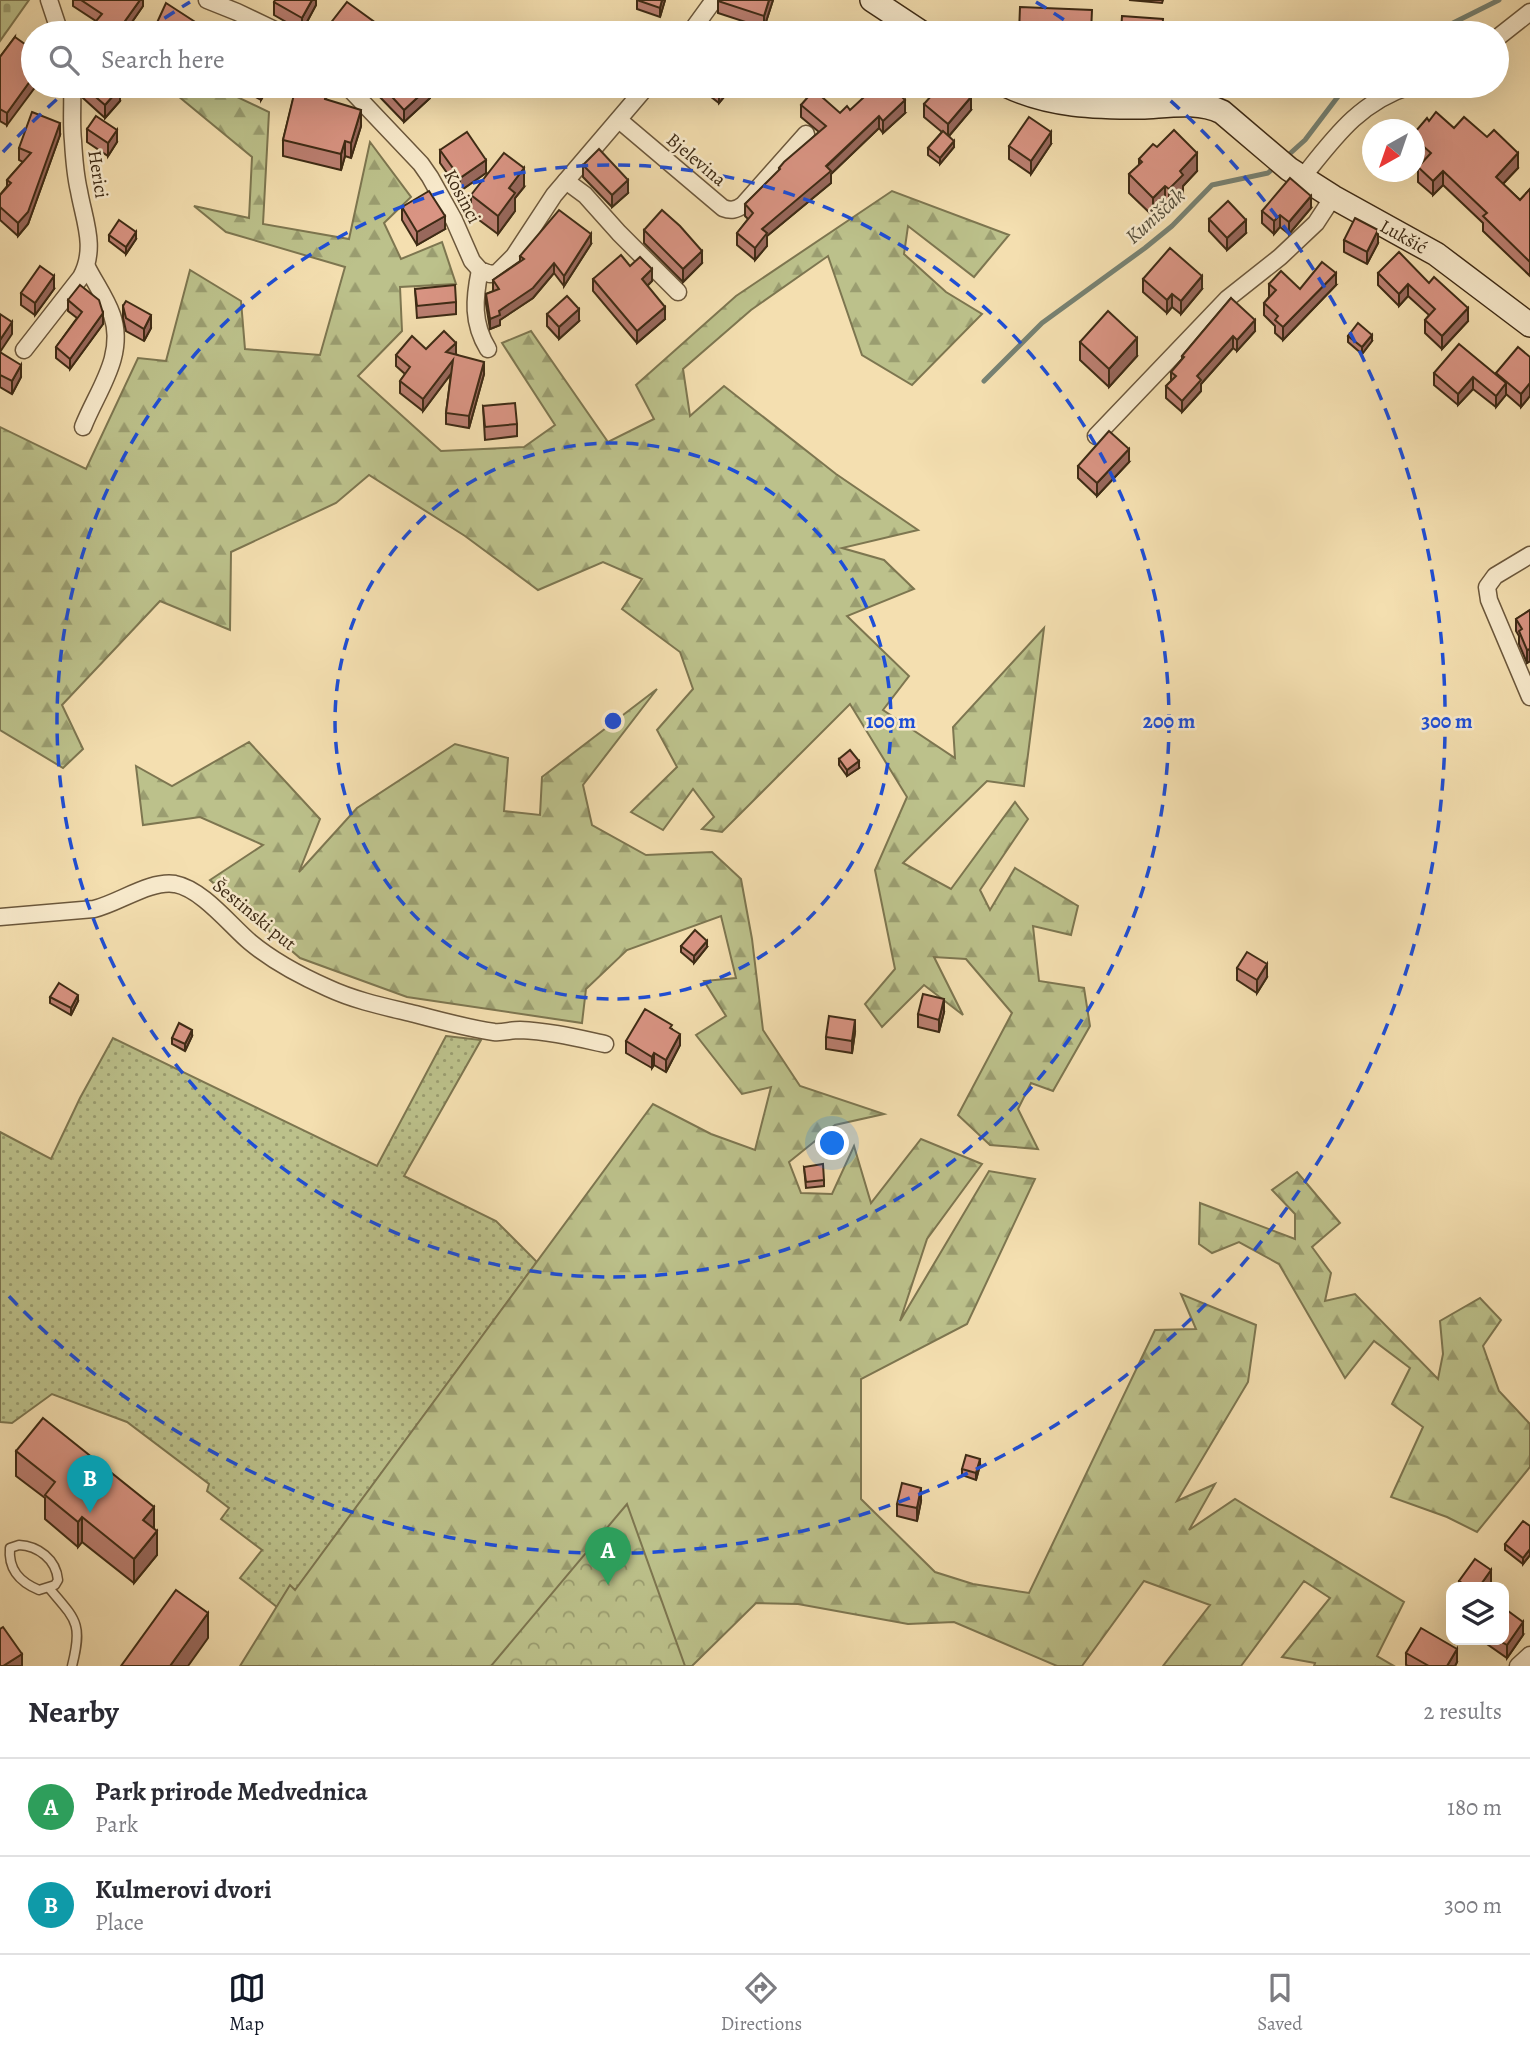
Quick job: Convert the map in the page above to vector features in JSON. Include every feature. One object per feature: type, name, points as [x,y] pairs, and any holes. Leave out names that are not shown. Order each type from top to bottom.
[{"type":"main road","points":[[872,0],[904,21]]},
{"type":"main road","name":"Lukšić","points":[[1040,98],[1073,105],[1194,106],[1222,112],[1288,168],[1333,197],[1436,254],[1530,325]]},
{"type":"street","points":[[49,0],[56,21]]},
{"type":"street","points":[[207,0],[256,21]]},
{"type":"street","points":[[699,21],[714,0]]},
{"type":"street","points":[[1509,29],[1530,12]]},
{"type":"street","name":"Herici","points":[[72,98],[72,139],[77,184],[90,243],[87,267],[113,317],[116,336],[111,368],[83,427]]},
{"type":"street","name":"Kosinci","points":[[359,98],[408,149],[430,177],[454,219],[472,261],[480,270]]},
{"type":"street","points":[[488,349],[475,318],[480,270],[490,274],[497,273],[504,267],[566,181],[638,98]]},
{"type":"street","points":[[1288,168],[1361,110],[1381,98]]},
{"type":"street","name":"Bjelevina","points":[[619,121],[729,211],[743,205],[806,134]]},
{"type":"street","points":[[566,181],[586,195],[618,233],[678,292]]},
{"type":"street","points":[[1096,436],[1227,299],[1280,257],[1316,223],[1333,197]]},
{"type":"street","points":[[24,350],[87,267]]},
{"type":"street","points":[[1530,555],[1495,576],[1487,587],[1489,600],[1530,696]]},
{"type":"street","name":"Šestinski put","points":[[0,916],[94,909],[110,905],[146,888],[173,884],[198,894],[251,943],[274,960],[331,990],[365,1002],[468,1027],[497,1032],[520,1030],[604,1044]]},
{"type":"street","points":[[1518,1666],[1530,1655]]},
{"type":"lane","points":[[0,1541],[10,1548]]},
{"type":"lane","points":[[29,1545],[52,1560],[57,1570],[58,1580],[55,1585],[39,1590],[21,1580],[13,1571],[9,1559],[10,1548],[29,1545]]},
{"type":"lane","points":[[49,1588],[75,1619],[78,1630],[77,1648],[72,1666]]},
{"type":"green space","points":[[0,0],[29,0],[0,41]]},
{"type":"green space","points":[[180,98],[239,98],[269,112],[263,224],[349,239],[370,142],[411,197],[384,223],[401,259],[442,242],[456,284],[400,287],[402,331],[358,376],[441,451],[524,447],[555,425],[502,343],[531,331],[608,442],[654,419],[636,385],[736,296],[892,191],[1009,235],[974,277],[908,226],[904,254],[946,292],[982,314],[912,385],[862,355],[828,256],[751,310],[683,369],[690,416],[724,386],[836,474],[918,530],[842,548],[884,560],[914,589],[847,616],[909,676],[883,710],[955,758],[953,727],[1044,628],[1024,786],[987,781],[903,863],[951,889],[1015,802],[1028,819],[980,890],[990,910],[1015,868],[1078,906],[1071,935],[1033,926],[1039,981],[1084,988],[1090,1026],[1053,1091],[1031,1083],[1018,1109],[1038,1149],[990,1145],[958,1115],[1012,1013],[966,959],[934,957],[963,1015],[924,985],[882,1027],[865,1004],[895,969],[875,870],[907,797],[850,704],[722,832],[702,829],[714,817],[693,789],[663,830],[631,812],[677,767],[657,730],[693,689],[680,652],[622,609],[642,579],[603,562],[538,590],[465,536],[369,475],[336,503],[231,552],[230,630],[160,601],[62,705],[83,749],[63,768],[0,730],[0,427],[86,469],[138,358],[166,361],[190,270],[241,301],[245,349],[320,355],[345,267],[226,232],[194,206],[249,218],[252,157]]},
{"type":"green space","points":[[657,689],[583,785],[592,825],[646,855],[712,852],[741,879],[752,939],[763,1030],[800,1086],[884,1114],[835,1125],[789,1162],[801,1193],[832,1194],[854,1146],[871,1203],[921,1139],[982,1164],[927,1239],[900,1321],[989,1171],[1035,1179],[967,1324],[861,1379],[861,1499],[935,1572],[973,1584],[1029,1593],[1155,1330],[1196,1329],[1181,1294],[1256,1325],[1248,1382],[1177,1501],[1215,1484],[1189,1530],[1235,1499],[1404,1602],[1377,1656],[1394,1666],[1314,1666],[1315,1663],[1282,1657],[1330,1598],[1304,1581],[1241,1666],[1163,1666],[1210,1605],[1144,1581],[1082,1666],[1057,1666],[954,1622],[908,1624],[798,1604],[756,1603],[692,1666],[240,1666],[290,1585],[295,1590],[653,1104],[711,1134],[755,1150],[771,1087],[742,1094],[696,1035],[726,1016],[704,981],[736,978],[721,916],[627,950],[586,989],[582,1023],[407,997],[300,958],[210,880],[263,845],[200,817],[143,825],[136,766],[172,786],[249,742],[320,819],[299,872],[357,808],[455,744],[508,758],[504,811],[540,815],[542,777]]},
{"type":"green space","points":[[446,1036],[481,1040],[404,1176],[496,1221],[537,1262],[295,1591],[290,1586],[277,1607],[240,1578],[262,1550],[221,1519],[229,1508],[207,1491],[209,1484],[127,1422],[52,1394],[12,1423],[0,1422],[0,1132],[51,1159],[113,1038],[377,1166]]},
{"type":"green space","points":[[1297,1172],[1340,1223],[1312,1247],[1331,1273],[1325,1301],[1355,1294],[1438,1379],[1443,1354],[1440,1321],[1480,1298],[1501,1320],[1483,1346],[1499,1391],[1530,1424],[1530,1467],[1477,1532],[1447,1517],[1391,1497],[1423,1427],[1392,1404],[1410,1368],[1374,1341],[1345,1378],[1279,1264],[1239,1242],[1212,1253],[1199,1244],[1200,1203],[1295,1239],[1295,1214],[1272,1190]]},
{"type":"green space","points":[[627,1504],[685,1666],[491,1666]]},
{"type":"building","points":[[81,0],[140,0],[125,21],[96,21],[102,14]]},
{"type":"building","points":[[312,0],[302,18],[274,2]]},
{"type":"building","points":[[637,0],[662,0],[660,8]]},
{"type":"building","points":[[718,0],[769,0],[764,16]]},
{"type":"building","points":[[347,2],[373,21],[332,21]]},
{"type":"building","points":[[166,3],[194,21],[158,21]]},
{"type":"building","points":[[1020,7],[1092,10],[1092,21],[1019,21]]},
{"type":"building","points":[[1122,16],[1163,19],[1163,21],[1122,21]]},
{"type":"building","points":[[15,37],[21,41],[21,94],[7,113],[0,109],[0,57]]},
{"type":"building","points":[[97,98],[111,98],[105,105]]},
{"type":"building","points":[[293,98],[325,98],[361,110],[351,143],[345,141],[341,154],[283,140]]},
{"type":"building","points":[[393,98],[417,98],[404,110]]},
{"type":"building","points":[[807,98],[823,98],[840,113],[847,106],[850,110],[863,98],[905,100],[883,121],[879,116],[826,166],[831,171],[762,229],[767,233],[755,248],[737,233],[753,213],[745,204],[784,162],[826,126],[801,105]]},
{"type":"building","points":[[929,98],[970,98],[948,124],[924,104]]},
{"type":"building","points":[[32,112],[60,123],[28,212],[18,223],[0,207],[0,195],[11,183],[7,180],[31,153],[19,148]]},
{"type":"building","points":[[1436,112],[1454,128],[1464,117],[1487,137],[1494,130],[1518,153],[1496,177],[1520,200],[1530,189],[1530,262],[1483,216],[1487,213],[1443,171],[1433,181],[1425,174],[1425,159],[1431,153],[1425,148],[1425,120],[1427,118],[1429,121]]},
{"type":"building","points":[[96,116],[117,130],[108,143],[87,129]]},
{"type":"building","points":[[1029,117],[1051,132],[1031,161],[1009,146]]},
{"type":"building","points":[[1174,130],[1197,153],[1180,171],[1183,175],[1169,189],[1165,186],[1153,198],[1129,174],[1142,162],[1139,159],[1153,144],[1157,147]]},
{"type":"building","points":[[943,131],[954,141],[940,158],[928,148]]},
{"type":"building","points":[[467,132],[486,160],[460,178],[440,150]]},
{"type":"building","points":[[599,149],[628,180],[612,195],[583,165]]},
{"type":"building","points":[[504,153],[524,168],[509,188],[515,193],[498,216],[471,195]]},
{"type":"building","points":[[1290,178],[1311,196],[1289,222],[1280,215],[1274,221],[1262,211]]},
{"type":"building","points":[[429,191],[445,216],[417,232],[402,207]]},
{"type":"building","points":[[1228,201],[1246,220],[1227,238],[1209,219]]},
{"type":"building","points":[[559,210],[591,234],[564,276],[554,263],[533,288],[499,311],[500,315],[490,319],[486,294],[499,289],[493,280],[524,259],[520,256]]},
{"type":"building","points":[[662,210],[702,251],[683,269],[644,230]]},
{"type":"building","points":[[1355,218],[1378,230],[1367,252],[1344,240]]},
{"type":"building","points":[[119,220],[136,232],[126,247],[109,235]]},
{"type":"building","points":[[1170,248],[1202,276],[1181,301],[1172,294],[1167,300],[1143,279]]},
{"type":"building","points":[[1399,252],[1429,283],[1434,277],[1468,308],[1442,336],[1425,320],[1435,309],[1408,284],[1399,294],[1378,273]]},
{"type":"building","points":[[621,255],[630,266],[640,257],[652,269],[642,279],[665,307],[637,331],[593,279]]},
{"type":"building","points":[[1322,262],[1336,273],[1283,327],[1275,320],[1278,316],[1264,303],[1276,290],[1269,284],[1281,271],[1300,289]]},
{"type":"building","points":[[40,266],[54,276],[35,303],[21,293]]},
{"type":"building","points":[[80,285],[99,300],[103,313],[70,359],[56,347],[82,312],[68,300]]},
{"type":"building","points":[[455,285],[456,302],[417,306],[415,289]]},
{"type":"building","points":[[567,296],[579,309],[559,327],[547,314]]},
{"type":"building","points":[[1231,298],[1255,320],[1237,340],[1233,336],[1197,376],[1201,380],[1182,401],[1166,386],[1176,376],[1171,372]]},
{"type":"building","points":[[126,301],[151,315],[144,329],[126,318],[123,306]]},
{"type":"building","points":[[1108,311],[1137,338],[1109,369],[1080,342]]},
{"type":"building","points":[[0,314],[12,322],[0,340]]},
{"type":"building","points":[[1358,323],[1372,335],[1362,347],[1348,336]]},
{"type":"building","points":[[444,331],[456,343],[446,352],[484,362],[469,416],[446,413],[453,360],[423,399],[400,381],[410,367],[396,355],[412,336],[426,349]]},
{"type":"building","points":[[1459,344],[1506,383],[1496,396],[1473,377],[1458,394],[1434,373]]},
{"type":"building","points":[[1518,347],[1530,357],[1530,383],[1521,394],[1496,373]]},
{"type":"building","points":[[0,352],[21,365],[12,381],[0,375]]},
{"type":"building","points":[[515,403],[517,424],[485,427],[483,406]]},
{"type":"building","points":[[1109,431],[1129,449],[1097,483],[1078,466]]},
{"type":"building","points":[[1530,610],[1530,649],[1527,650],[1519,631],[1522,629],[1516,619]]},
{"type":"building","points":[[850,750],[859,761],[847,770],[839,759]]},
{"type":"building","points":[[695,930],[707,941],[694,956],[681,946]]},
{"type":"building","points":[[1247,952],[1267,964],[1257,980],[1237,968]]},
{"type":"building","points":[[59,983],[78,995],[71,1008],[50,997]]},
{"type":"building","points":[[923,994],[944,999],[939,1020],[918,1014]]},
{"type":"building","points":[[645,1009],[672,1025],[670,1028],[680,1034],[666,1060],[654,1053],[652,1057],[626,1041]]},
{"type":"building","points":[[829,1016],[855,1020],[852,1041],[826,1037]]},
{"type":"building","points":[[179,1023],[192,1030],[185,1044],[172,1038]]},
{"type":"building","points":[[823,1164],[824,1180],[806,1182],[804,1167]]},
{"type":"building","points":[[43,1418],[154,1507],[143,1520],[157,1531],[134,1559],[82,1517],[78,1522],[45,1495],[55,1482],[16,1451]]},
{"type":"building","points":[[966,1455],[980,1459],[976,1473],[962,1469]]},
{"type":"building","points":[[902,1483],[921,1488],[917,1508],[897,1504]]},
{"type":"building","points":[[1523,1521],[1530,1526],[1530,1549],[1523,1558],[1505,1544]]},
{"type":"building","points":[[1475,1559],[1491,1570],[1483,1582],[1459,1581]]},
{"type":"building","points":[[176,1590],[208,1613],[170,1666],[121,1666]]},
{"type":"building","points":[[1509,1612],[1523,1622],[1509,1642]]},
{"type":"building","points":[[3,1627],[22,1654],[0,1666],[0,1629]]},
{"type":"building","points":[[1421,1628],[1457,1649],[1447,1666],[1429,1666],[1406,1653]]},
{"type":"waterway","name":"Kuniščak","points":[[1457,21],[1499,0]]},
{"type":"waterway","name":"Kuniščak","points":[[1285,158],[1305,140],[1337,98]]},
{"type":"waterway","name":"Kuniščak","points":[[984,381],[1042,323],[1145,248],[1172,226],[1212,185],[1268,173],[1277,165]]},
{"type":"place","name":"Kulmerovi dvori","points":[[90,1513]]},
{"type":"place","name":"Park prirode Medvednica","points":[[608,1585]]}]
